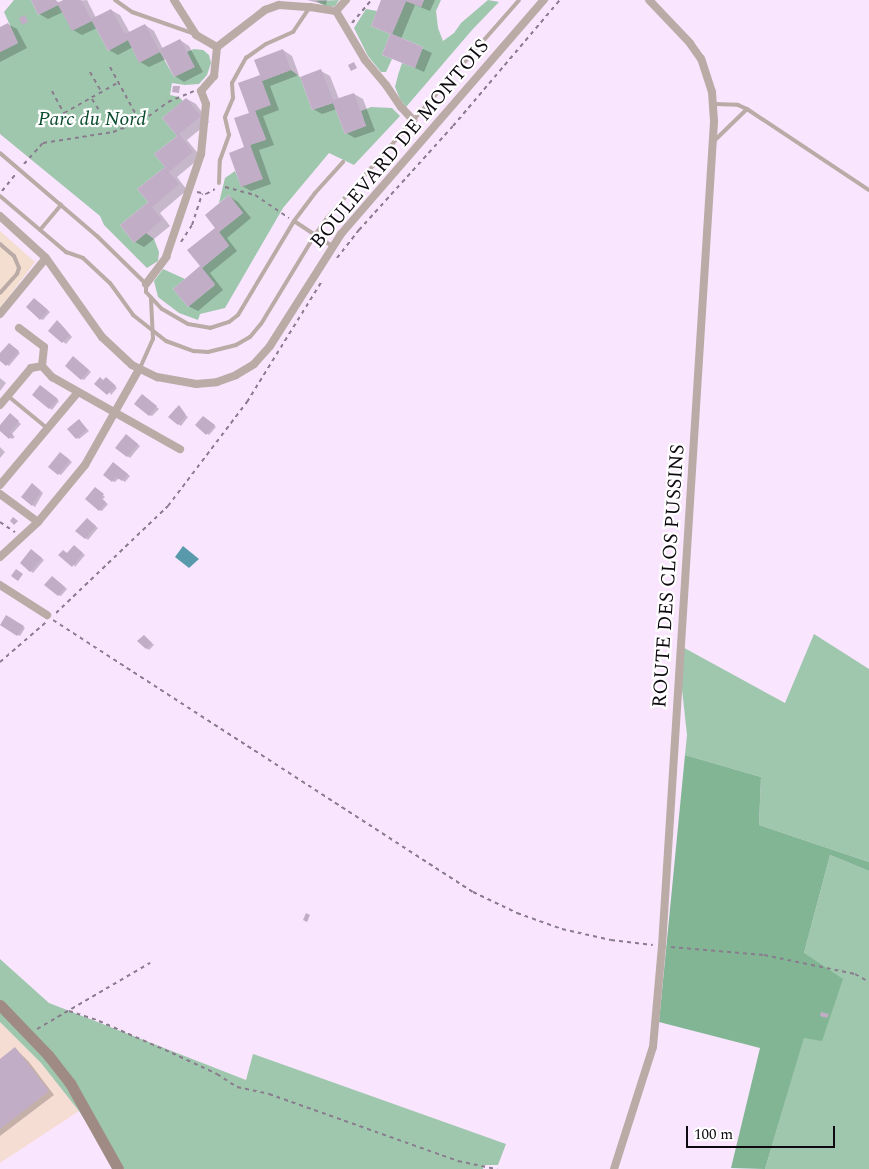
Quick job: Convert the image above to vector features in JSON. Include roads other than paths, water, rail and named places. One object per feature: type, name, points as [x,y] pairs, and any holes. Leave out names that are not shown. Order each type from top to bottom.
[{"type":"street","points":[[174,0],[196,35],[217,47]]},
{"type":"street","points":[[336,11],[346,0]]},
{"type":"street","name":"BOULEVARD DE MONTOIS","points":[[0,216],[46,258],[102,337],[120,355],[139,369],[174,382],[196,384],[217,382],[236,375],[254,364],[270,346],[332,246],[544,0]]},
{"type":"street","name":"ROUTE DES CLOS PUSSINS","points":[[614,1169],[653,1047],[662,946],[713,142],[714,104],[701,59],[690,42],[649,0]]},
{"type":"street","points":[[146,284],[166,257],[201,154],[206,104],[201,91],[214,76],[217,47],[264,10],[280,6],[310,7],[336,11],[365,60],[386,85],[401,108],[413,120]]},
{"type":"street","points":[[0,314],[46,258]]},
{"type":"street","points":[[19,328],[44,347],[42,366],[52,377],[180,449]]},
{"type":"street","points":[[0,406],[31,368],[42,366]]},
{"type":"street","points":[[0,557],[38,522],[85,465],[139,369]]},
{"type":"street","points":[[0,485],[78,392]]},
{"type":"street","points":[[0,494],[38,522]]},
{"type":"street","points":[[0,585],[51,618]]},
{"type":"street","points":[[0,1005],[29,1035],[70,1083],[118,1169]]},
{"type":"lane","points":[[114,0],[132,12],[196,35]]},
{"type":"lane","points":[[0,196],[66,252],[83,258],[110,283],[133,315],[152,332],[166,341],[194,350],[208,352],[236,345],[250,337],[261,324],[314,235],[519,0]]},
{"type":"lane","points":[[219,183],[220,160],[229,135],[226,117],[232,98],[232,83],[246,58],[266,44],[293,32],[310,7]]},
{"type":"lane","points":[[714,104],[728,103],[747,109],[869,190]]},
{"type":"lane","points":[[713,142],[747,109]]},
{"type":"lane","points":[[0,154],[97,236],[146,284],[146,292],[174,318],[188,324],[210,328],[230,322],[243,308],[294,221],[315,193],[343,162]]},
{"type":"lane","points":[[40,230],[60,205]]},
{"type":"lane","points":[[294,221],[332,246]]},
{"type":"lane","points":[[0,244],[14,256],[19,268],[18,274],[0,293]]},
{"type":"lane","points":[[139,369],[153,339],[152,298]]},
{"type":"lane","points":[[8,396],[48,428]]},
{"type":"water","points":[[183,546],[199,559],[189,568],[175,557]]},
{"type":"park label","name":"Parc du Nord","points":[[92,119]]}]
